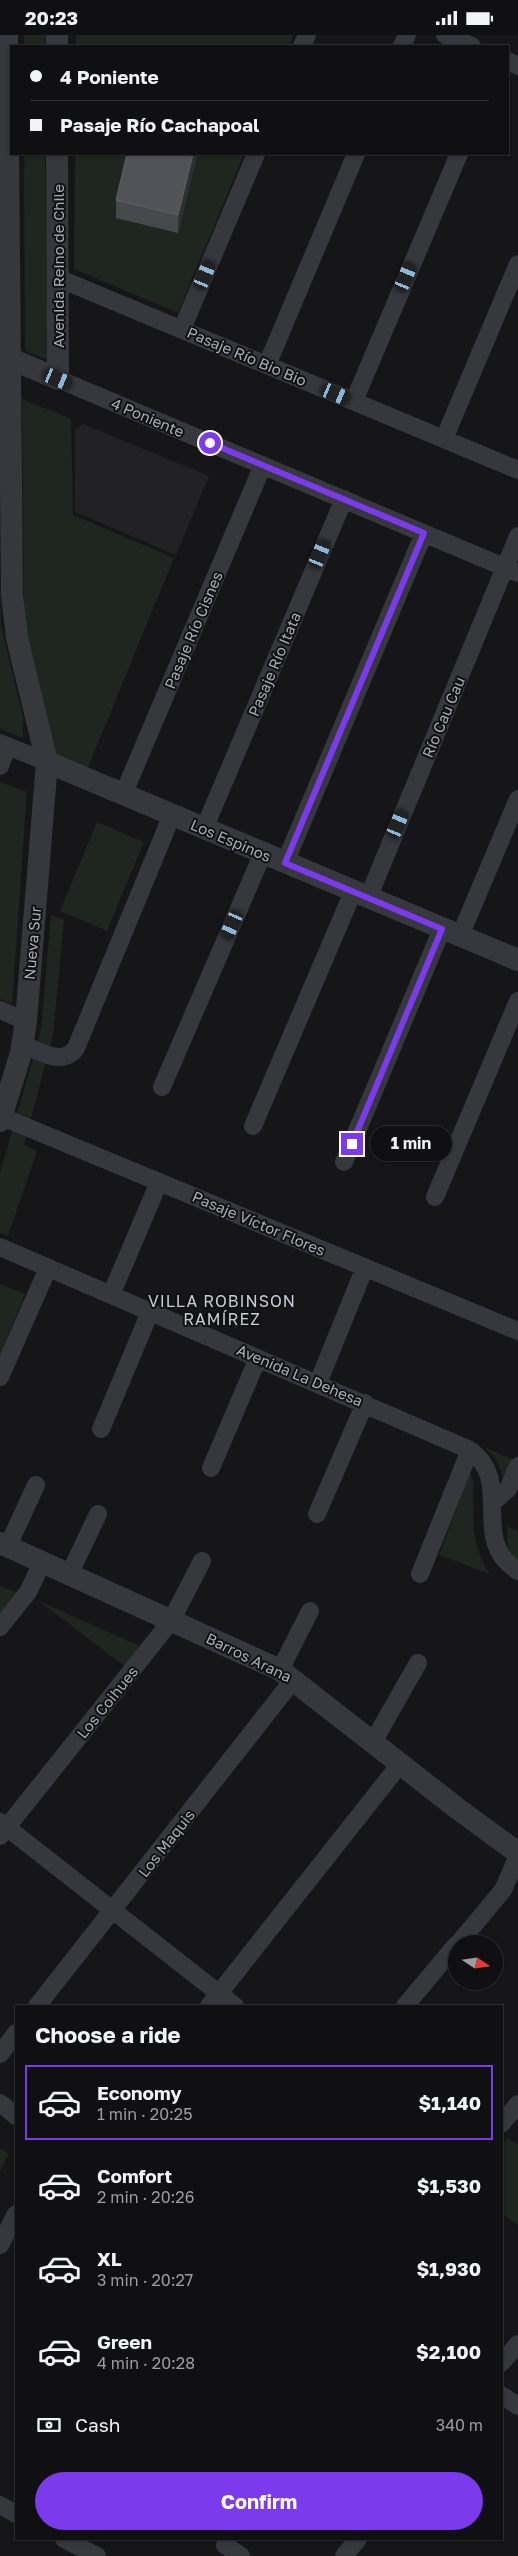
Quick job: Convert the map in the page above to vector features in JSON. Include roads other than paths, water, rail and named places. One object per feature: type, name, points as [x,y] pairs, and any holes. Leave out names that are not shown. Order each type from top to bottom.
[{"type":"street","points":[[7,35],[4,128],[4,357],[14,615],[47,763]]},
{"type":"street","points":[[445,35],[470,45]]},
{"type":"street","name":"Avenida Reino de Chile","points":[[57,155],[58,379]]},
{"type":"street","points":[[182,329],[256,155]]},
{"type":"street","points":[[267,365],[356,155]]},
{"type":"street","points":[[354,401],[459,155]]},
{"type":"street","points":[[444,439],[518,264]]},
{"type":"street","name":"Pasaje Río Bio Bio","points":[[58,277],[518,470]]},
{"type":"street","name":"4 Poniente","points":[[4,357],[511,570]]},
{"type":"street","name":"Pasaje Río Cisnes","points":[[123,795],[263,465]]},
{"type":"street","name":"Pasaje Río Itata","points":[[204,829],[344,499]]},
{"type":"street","points":[[285,863],[424,533]]},
{"type":"street","name":"Río Cau Cau","points":[[254,1126],[511,570],[518,536]]},
{"type":"street","points":[[0,766],[4,745]]},
{"type":"street","name":"Los Espinos","points":[[4,745],[518,960]]},
{"type":"street","name":"Nueva Sur","points":[[1,1118],[22,1044],[26,1021],[47,763]]},
{"type":"street","points":[[344,1162],[451,933],[518,799]]},
{"type":"street","points":[[22,1044],[58,1057],[67,1057],[76,1048],[172,815]]},
{"type":"street","points":[[162,1087],[263,853]]},
{"type":"street","points":[[435,1197],[518,1001]]},
{"type":"street","points":[[0,1010],[26,1021]]},
{"type":"street","name":"Pasaje Víctor Flores","points":[[1,1118],[159,1181],[518,1331]]},
{"type":"street","points":[[112,1295],[159,1181]]},
{"type":"street","name":"Avenida La Dehesa","points":[[0,1247],[470,1450],[479,1456],[488,1470],[496,1547],[502,1559],[518,1571]]},
{"type":"street","points":[[318,1383],[365,1267]]},
{"type":"street","points":[[0,1377],[48,1268]]},
{"type":"street","points":[[101,1429],[150,1311]]},
{"type":"street","points":[[210,1468],[258,1358]]},
{"type":"street","points":[[317,1514],[364,1403]]},
{"type":"street","points":[[420,1574],[470,1450]]},
{"type":"street","points":[[492,1503],[508,1489],[518,1466]]},
{"type":"street","points":[[4,1545],[36,1485]]},
{"type":"street","points":[[69,1575],[98,1514]]},
{"type":"street","name":"Barros Arana","points":[[4,1545],[287,1674],[518,1855]]},
{"type":"street","name":"Los Coihues","points":[[2,1829],[172,1621],[202,1561]]},
{"type":"street","points":[[0,1627],[28,1592],[42,1563]]},
{"type":"street","name":"Los Maquis","points":[[38,2005],[113,1910],[287,1674],[310,1611]]},
{"type":"street","points":[[373,1742],[418,1663]]},
{"type":"street","points":[[214,2000],[401,1763]]},
{"type":"street","points":[[2,1829],[113,1910],[214,2000],[232,2005]]},
{"type":"street","points":[[465,1935],[503,1889],[518,1855]]},
{"type":"street","points":[[406,2005],[448,1956]]},
{"type":"street","points":[[0,2054],[15,2034]]},
{"type":"street","points":[[0,2103],[15,2115]]},
{"type":"street","points":[[509,2123],[518,2104]]},
{"type":"street","points":[[0,2245],[15,2216]]},
{"type":"street","points":[[503,2361],[518,2344]]},
{"type":"street","points":[[503,2396],[518,2407]]},
{"type":"street","points":[[0,2505],[15,2513]]},
{"type":"street","points":[[66,2540],[97,2556]]},
{"type":"street","points":[[344,2556],[357,2540]]},
{"type":"street","points":[[225,2545],[240,2556]]},
{"type":"district","name":"VILLA ROBINSON RAMÍREZ","points":[[222,1310]]}]
